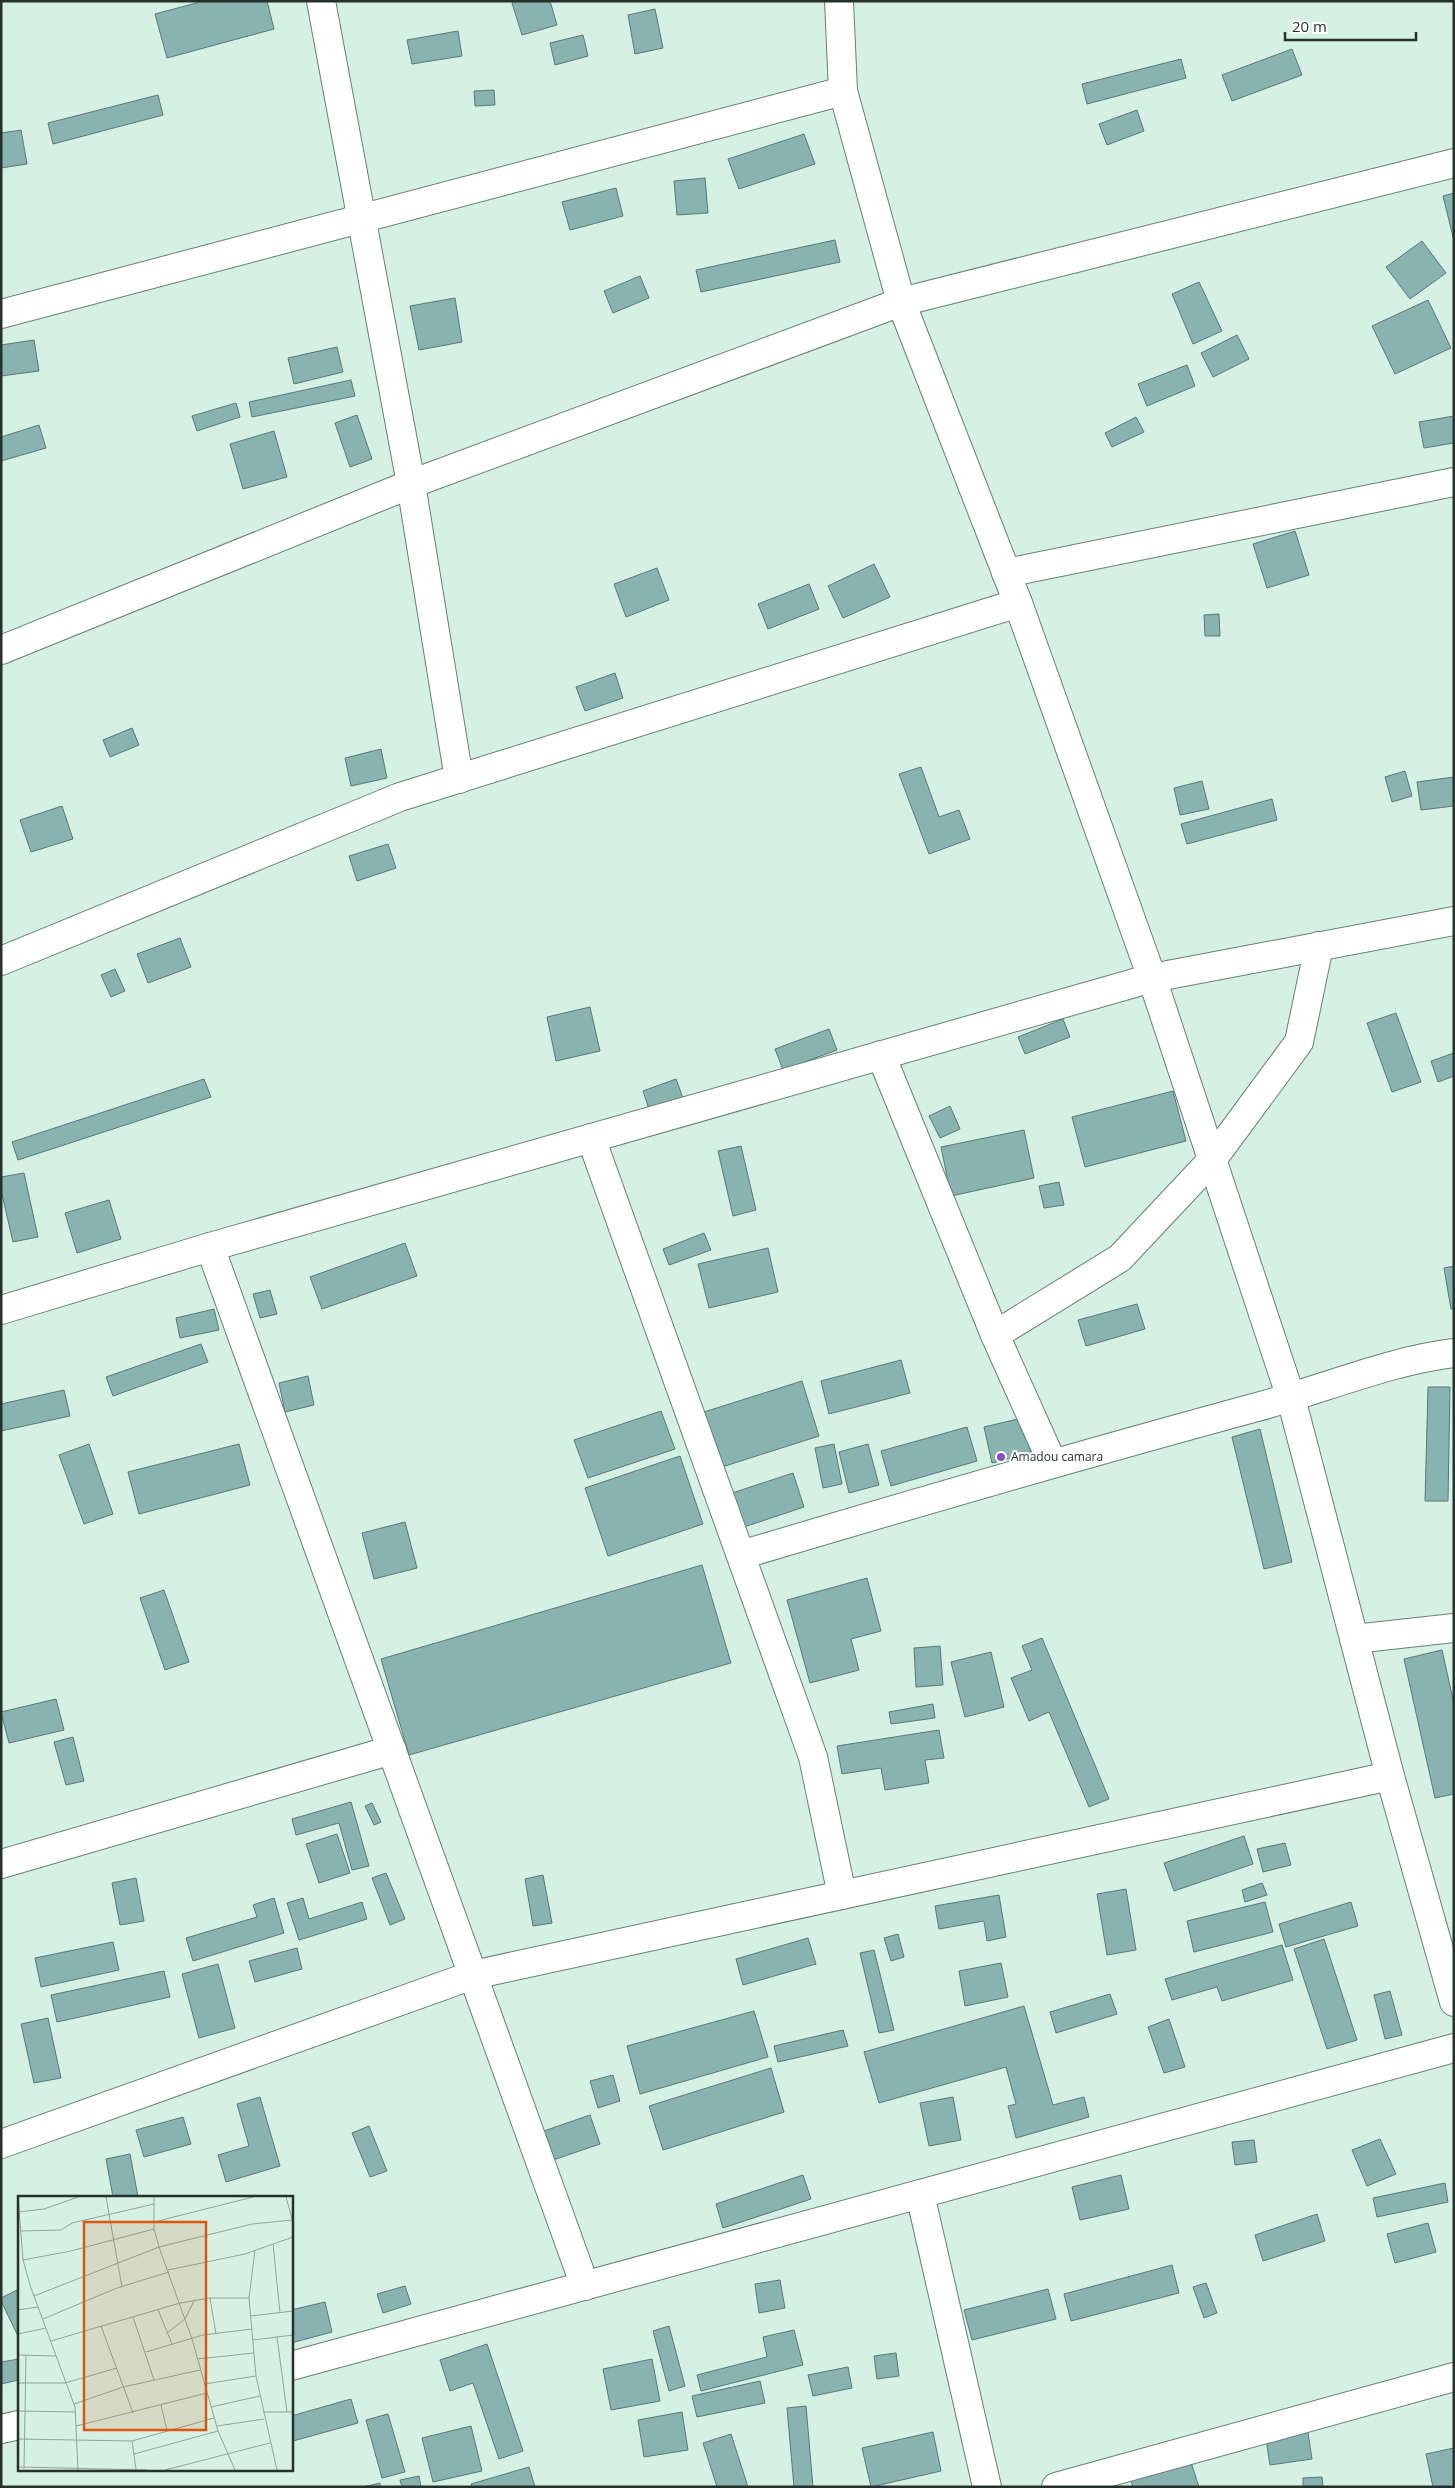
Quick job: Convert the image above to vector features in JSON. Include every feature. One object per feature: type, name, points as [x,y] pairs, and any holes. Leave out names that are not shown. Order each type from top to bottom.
[{"type":"street","points":[[321,1],[411,484],[459,779]]},
{"type":"street","points":[[839,1],[844,92],[901,302],[1018,603],[1152,978],[1291,1398],[1390,1776],[1445,1941],[1454,2002]]},
{"type":"street","points":[[1,314],[844,92]]},
{"type":"street","points":[[1,650],[411,484],[901,302],[1454,163]]},
{"type":"street","points":[[1006,573],[1454,482]]},
{"type":"street","points":[[1,961],[400,797],[1018,603]]},
{"type":"street","points":[[1,1310],[210,1247],[1152,978],[1454,920]]},
{"type":"street","points":[[995,1335],[1120,1258],[1212,1160],[1299,1042],[1319,946]]},
{"type":"street","points":[[881,1056],[995,1335],[1052,1462]]},
{"type":"street","points":[[591,1138],[814,1757],[842,1895]]},
{"type":"street","points":[[210,1247],[585,2286]]},
{"type":"street","points":[[740,1555],[1052,1462],[1291,1398],[1426,1357],[1454,1353]]},
{"type":"street","points":[[1354,1639],[1454,1628]]},
{"type":"street","points":[[1,1864],[392,1750]]},
{"type":"street","points":[[1,2144],[473,1975],[1390,1776]]},
{"type":"street","points":[[292,2366],[1454,2048]]},
{"type":"street","points":[[920,2194],[987,2487]]},
{"type":"street","points":[[1056,2487],[1454,2377]]},
{"type":"street","points":[[1,2429],[18,2425]]},
{"type":"building","points":[[204,1],[267,1],[274,29],[167,58],[155,14]]},
{"type":"building","points":[[519,1],[550,1],[557,25],[522,35],[512,3]]},
{"type":"building","points":[[655,9],[663,48],[635,54],[628,15]]},
{"type":"building","points":[[458,31],[462,56],[412,64],[407,40]]},
{"type":"building","points":[[583,35],[588,56],[555,65],[550,43]]},
{"type":"building","points":[[1292,49],[1302,75],[1232,101],[1222,75]]},
{"type":"building","points":[[1181,59],[1186,78],[1087,104],[1082,84]]},
{"type":"building","points":[[494,90],[495,105],[475,106],[474,91]]},
{"type":"building","points":[[158,95],[163,115],[53,144],[48,123]]},
{"type":"building","points":[[1137,110],[1144,131],[1107,145],[1099,124]]},
{"type":"building","points":[[21,130],[27,164],[1,168],[1,133]]},
{"type":"building","points":[[804,134],[815,164],[739,189],[728,159]]},
{"type":"building","points":[[705,178],[708,213],[677,215],[674,181]]},
{"type":"building","points":[[616,188],[623,216],[570,230],[562,202]]},
{"type":"building","points":[[1454,193],[1454,241],[1443,196]]},
{"type":"building","points":[[835,240],[840,262],[701,292],[696,270]]},
{"type":"building","points":[[1422,241],[1446,273],[1410,299],[1386,267]]},
{"type":"building","points":[[640,276],[649,298],[613,313],[604,291]]},
{"type":"building","points":[[1199,282],[1222,331],[1193,344],[1172,294]]},
{"type":"building","points":[[455,298],[462,342],[419,350],[410,306]]},
{"type":"building","points":[[1428,300],[1451,348],[1395,374],[1372,326]]},
{"type":"building","points":[[1237,335],[1249,359],[1213,377],[1201,353]]},
{"type":"building","points":[[34,340],[39,371],[1,376],[1,345]]},
{"type":"building","points":[[337,347],[343,372],[294,384],[288,358]]},
{"type":"building","points":[[1187,365],[1195,386],[1147,406],[1138,384]]},
{"type":"building","points":[[351,380],[355,396],[252,417],[249,402]]},
{"type":"building","points":[[236,403],[240,417],[197,431],[192,416]]},
{"type":"building","points":[[357,415],[372,459],[350,467],[335,423]]},
{"type":"building","points":[[1454,416],[1454,443],[1424,448],[1419,422]]},
{"type":"building","points":[[1136,417],[1144,432],[1112,447],[1105,433]]},
{"type":"building","points":[[39,425],[46,448],[1,461],[1,437]]},
{"type":"building","points":[[274,431],[287,477],[243,489],[230,444]]},
{"type":"building","points":[[1295,531],[1309,575],[1267,588],[1253,544]]},
{"type":"building","points":[[874,564],[890,597],[843,618],[828,586]]},
{"type":"building","points":[[657,568],[669,600],[626,617],[614,584]]},
{"type":"building","points":[[809,584],[819,609],[768,629],[758,604]]},
{"type":"building","points":[[1219,614],[1220,636],[1205,636],[1204,615]]},
{"type":"building","points":[[615,673],[623,698],[585,711],[576,687]]},
{"type":"building","points":[[132,728],[139,745],[110,757],[103,740]]},
{"type":"building","points":[[381,749],[387,778],[351,786],[345,758]]},
{"type":"building","points":[[921,767],[939,817],[959,810],[970,839],[929,854],[899,774]]},
{"type":"building","points":[[1405,771],[1412,796],[1392,802],[1385,777]]},
{"type":"building","points":[[1454,777],[1454,806],[1421,810],[1417,782]]},
{"type":"building","points":[[1202,781],[1209,809],[1180,815],[1174,788]]},
{"type":"building","points":[[1272,799],[1277,820],[1187,844],[1181,824]]},
{"type":"building","points":[[62,806],[73,839],[31,852],[20,820]]},
{"type":"building","points":[[388,844],[396,868],[357,881],[349,856]]},
{"type":"building","points":[[180,938],[191,967],[148,983],[137,954]]},
{"type":"building","points":[[115,969],[125,991],[111,997],[101,975]]},
{"type":"building","points":[[590,1007],[600,1051],[556,1061],[547,1017]]},
{"type":"building","points":[[1396,1013],[1421,1082],[1392,1092],[1367,1023]]},
{"type":"building","points":[[1063,1019],[1070,1037],[1025,1054],[1018,1037]]},
{"type":"building","points":[[829,1029],[837,1050],[783,1070],[775,1049]]},
{"type":"building","points":[[1454,1053],[1454,1076],[1438,1082],[1431,1061]]},
{"type":"building","points":[[204,1079],[211,1097],[18,1160],[12,1142]]},
{"type":"building","points":[[676,1079],[683,1098],[649,1109],[643,1091]]},
{"type":"building","points":[[1173,1091],[1186,1141],[1085,1167],[1072,1117]]},
{"type":"building","points":[[950,1106],[960,1129],[940,1138],[929,1116]]},
{"type":"building","points":[[1024,1130],[1034,1178],[951,1196],[941,1147]]},
{"type":"building","points":[[741,1146],[756,1210],[733,1216],[718,1151]]},
{"type":"building","points":[[24,1173],[38,1237],[13,1242],[1,1190],[1,1177]]},
{"type":"building","points":[[1059,1182],[1064,1205],[1044,1208],[1039,1186]]},
{"type":"building","points":[[109,1200],[121,1239],[77,1253],[65,1213]]},
{"type":"building","points":[[704,1233],[711,1250],[669,1265],[663,1249]]},
{"type":"building","points":[[405,1243],[417,1276],[322,1309],[310,1277]]},
{"type":"building","points":[[768,1248],[778,1292],[709,1308],[698,1264]]},
{"type":"building","points":[[1454,1266],[1454,1309],[1451,1309],[1444,1268]]},
{"type":"building","points":[[270,1290],[277,1314],[260,1318],[253,1294]]},
{"type":"building","points":[[1137,1304],[1145,1329],[1086,1346],[1078,1320]]},
{"type":"building","points":[[214,1309],[219,1330],[180,1338],[176,1318]]},
{"type":"building","points":[[201,1344],[208,1362],[113,1396],[106,1377]]},
{"type":"building","points":[[901,1360],[910,1393],[829,1414],[821,1381]]},
{"type":"building","points":[[308,1376],[314,1405],[285,1412],[279,1383]]},
{"type":"building","points":[[802,1381],[819,1436],[722,1467],[704,1412]]},
{"type":"building","points":[[1428,1387],[1450,1387],[1448,1501],[1425,1501]]},
{"type":"building","points":[[64,1390],[70,1416],[1,1431],[1,1404]]},
{"type":"building","points":[[661,1411],[675,1449],[588,1478],[574,1440]]},
{"type":"building","points":[[1022,1418],[1031,1453],[992,1463],[984,1427]]},
{"type":"building","points":[[967,1427],[977,1461],[891,1486],[881,1451]]},
{"type":"building","points":[[1260,1429],[1292,1562],[1264,1569],[1232,1437]]},
{"type":"building","points":[[89,1444],[113,1514],[84,1524],[59,1455]]},
{"type":"building","points":[[239,1444],[250,1485],[139,1514],[128,1472]]},
{"type":"building","points":[[834,1444],[842,1484],[823,1488],[815,1448]]},
{"type":"building","points":[[868,1444],[879,1485],[849,1493],[839,1452]]},
{"type":"building","points":[[680,1456],[703,1524],[608,1556],[585,1488]]},
{"type":"building","points":[[793,1473],[804,1507],[738,1529],[726,1495]]},
{"type":"building","points":[[405,1522],[417,1568],[374,1579],[362,1533]]},
{"type":"building","points":[[702,1565],[731,1663],[409,1755],[381,1659]]},
{"type":"building","points":[[867,1578],[881,1631],[851,1639],[859,1670],[810,1683],[787,1600]]},
{"type":"building","points":[[164,1590],[189,1662],[165,1670],[140,1598]]},
{"type":"building","points":[[1042,1638],[1109,1799],[1089,1807],[1049,1712],[1029,1721],[1011,1678],[1032,1670],[1022,1646]]},
{"type":"building","points":[[940,1646],[943,1685],[916,1687],[914,1648]]},
{"type":"building","points":[[1442,1650],[1454,1704],[1454,1794],[1435,1798],[1404,1659]]},
{"type":"building","points":[[991,1652],[1004,1707],[965,1717],[951,1662]]},
{"type":"building","points":[[56,1699],[64,1730],[9,1743],[1,1712]]},
{"type":"building","points":[[933,1704],[935,1718],[891,1724],[889,1712]]},
{"type":"building","points":[[939,1730],[944,1758],[925,1760],[929,1783],[885,1790],[881,1768],[842,1774],[837,1746]]},
{"type":"building","points":[[73,1737],[84,1781],[66,1785],[54,1742]]},
{"type":"building","points":[[351,1802],[369,1866],[352,1870],[339,1823],[296,1835],[292,1819]]},
{"type":"building","points":[[372,1803],[381,1822],[374,1825],[365,1806]]},
{"type":"building","points":[[337,1834],[350,1873],[319,1883],[306,1844]]},
{"type":"building","points":[[1244,1836],[1253,1864],[1174,1891],[1164,1863]]},
{"type":"building","points":[[1285,1843],[1291,1865],[1263,1872],[1257,1849]]},
{"type":"building","points":[[386,1873],[405,1919],[390,1925],[372,1878]]},
{"type":"building","points":[[543,1875],[552,1923],[533,1926],[525,1879]]},
{"type":"building","points":[[136,1878],[144,1921],[120,1925],[112,1883]]},
{"type":"building","points":[[1262,1883],[1267,1895],[1245,1902],[1242,1890]]},
{"type":"building","points":[[1126,1889],[1136,1950],[1107,1955],[1097,1894]]},
{"type":"building","points":[[999,1895],[1006,1937],[987,1941],[984,1921],[939,1929],[935,1906]]},
{"type":"building","points":[[274,1898],[284,1933],[193,1961],[186,1938],[257,1917],[253,1905]]},
{"type":"building","points":[[303,1898],[309,1919],[362,1902],[367,1919],[299,1940],[287,1903]]},
{"type":"building","points":[[1265,1902],[1273,1932],[1194,1952],[1187,1921]]},
{"type":"building","points":[[1351,1902],[1358,1926],[1286,1947],[1279,1924]]},
{"type":"building","points":[[898,1934],[904,1957],[891,1961],[884,1938]]},
{"type":"building","points":[[808,1938],[816,1964],[743,1985],[736,1959]]},
{"type":"building","points":[[1324,1939],[1357,2040],[1327,2049],[1294,1949]]},
{"type":"building","points":[[113,1942],[119,1970],[41,1987],[35,1958]]},
{"type":"building","points":[[1282,1945],[1293,1980],[1222,2001],[1217,1987],[1172,2000],[1165,1979]]},
{"type":"building","points":[[297,1948],[302,1969],[255,1982],[249,1961]]},
{"type":"building","points":[[874,1950],[894,2030],[879,2033],[860,1953]]},
{"type":"building","points":[[1001,1963],[1008,1997],[965,2006],[959,1971]]},
{"type":"building","points":[[218,1964],[235,2028],[199,2038],[182,1974]]},
{"type":"building","points":[[164,1971],[170,1997],[57,2022],[51,1995]]},
{"type":"building","points":[[1390,1991],[1402,2035],[1385,2039],[1374,1995]]},
{"type":"building","points":[[1110,1994],[1117,2014],[1056,2033],[1050,2012]]},
{"type":"building","points":[[1024,2006],[1053,2105],[1084,2097],[1089,2117],[1016,2138],[1008,2106],[1016,2104],[1006,2067],[879,2103],[864,2052]]},
{"type":"building","points":[[754,2011],[768,2057],[640,2094],[627,2046]]},
{"type":"building","points":[[48,2018],[61,2078],[34,2083],[21,2024]]},
{"type":"building","points":[[1169,2019],[1185,2067],[1164,2073],[1148,2027]]},
{"type":"building","points":[[843,2030],[848,2046],[778,2062],[774,2046]]},
{"type":"building","points":[[771,2068],[784,2112],[663,2150],[649,2106]]},
{"type":"building","points":[[613,2075],[620,2101],[598,2108],[590,2081]]},
{"type":"building","points":[[260,2097],[280,2166],[226,2182],[218,2155],[249,2146],[237,2104]]},
{"type":"building","points":[[953,2097],[961,2140],[929,2146],[920,2103]]},
{"type":"building","points":[[590,2115],[600,2144],[553,2160],[544,2131]]},
{"type":"building","points":[[183,2117],[191,2144],[144,2157],[136,2130]]},
{"type":"building","points":[[369,2126],[387,2171],[370,2177],[352,2133]]},
{"type":"building","points":[[1380,2139],[1396,2174],[1367,2186],[1352,2150]]},
{"type":"building","points":[[1254,2140],[1257,2162],[1235,2165],[1232,2142]]},
{"type":"building","points":[[130,2154],[138,2196],[113,2196],[106,2159]]},
{"type":"building","points":[[803,2175],[811,2199],[723,2228],[716,2204]]},
{"type":"building","points":[[1121,2175],[1129,2209],[1080,2220],[1072,2187]]},
{"type":"building","points":[[1445,2183],[1448,2202],[1377,2217],[1373,2198]]},
{"type":"building","points":[[1317,2214],[1325,2241],[1263,2261],[1255,2235]]},
{"type":"building","points":[[1428,2223],[1436,2252],[1395,2263],[1387,2234]]},
{"type":"building","points":[[1172,2265],[1179,2293],[1071,2321],[1064,2294]]},
{"type":"building","points":[[780,2280],[785,2308],[759,2313],[755,2284]]},
{"type":"building","points":[[1206,2283],[1217,2313],[1204,2318],[1193,2287]]},
{"type":"building","points":[[405,2286],[411,2304],[383,2313],[377,2294]]},
{"type":"building","points":[[1048,2289],[1056,2319],[972,2340],[964,2310]]},
{"type":"building","points":[[18,2290],[18,2336],[1,2301],[1,2298]]},
{"type":"building","points":[[325,2302],[332,2332],[292,2343],[292,2310]]},
{"type":"building","points":[[669,2326],[685,2386],[669,2391],[653,2331]]},
{"type":"building","points":[[794,2330],[803,2365],[701,2391],[697,2375],[767,2357],[763,2337]]},
{"type":"building","points":[[487,2344],[523,2451],[499,2459],[473,2383],[450,2391],[440,2360]]},
{"type":"building","points":[[896,2353],[899,2376],[877,2379],[874,2356]]},
{"type":"building","points":[[18,2359],[18,2380],[1,2384],[1,2362]]},
{"type":"building","points":[[652,2359],[660,2401],[611,2410],[603,2369]]},
{"type":"building","points":[[848,2367],[852,2388],[813,2396],[808,2375]]},
{"type":"building","points":[[760,2381],[765,2403],[697,2417],[692,2396]]},
{"type":"building","points":[[351,2399],[358,2423],[293,2441],[292,2416]]},
{"type":"building","points":[[806,2406],[813,2487],[794,2487],[787,2408]]},
{"type":"building","points":[[682,2412],[688,2450],[644,2457],[638,2420]]},
{"type":"building","points":[[388,2414],[405,2472],[382,2478],[366,2420]]},
{"type":"building","points":[[471,2426],[482,2471],[433,2482],[422,2438]]},
{"type":"building","points":[[1307,2426],[1312,2459],[1270,2465],[1265,2433]]},
{"type":"building","points":[[933,2432],[941,2471],[871,2487],[862,2448]]},
{"type":"building","points":[[731,2434],[748,2487],[717,2487],[703,2443]]},
{"type":"building","points":[[1454,2448],[1454,2487],[1433,2487],[1426,2454]]},
{"type":"building","points":[[1189,2456],[1199,2487],[1133,2487],[1129,2476]]},
{"type":"building","points":[[529,2467],[535,2487],[472,2487],[471,2484]]},
{"type":"building","points":[[419,2476],[421,2487],[402,2487],[400,2480]]},
{"type":"building","points":[[1322,2477],[1323,2487],[1303,2487],[1303,2478]]},
{"type":"building","points":[[380,2483],[380,2487],[363,2487]]},
{"type":"place","name":"Amadou camara","points":[[1001,1457]]}]
